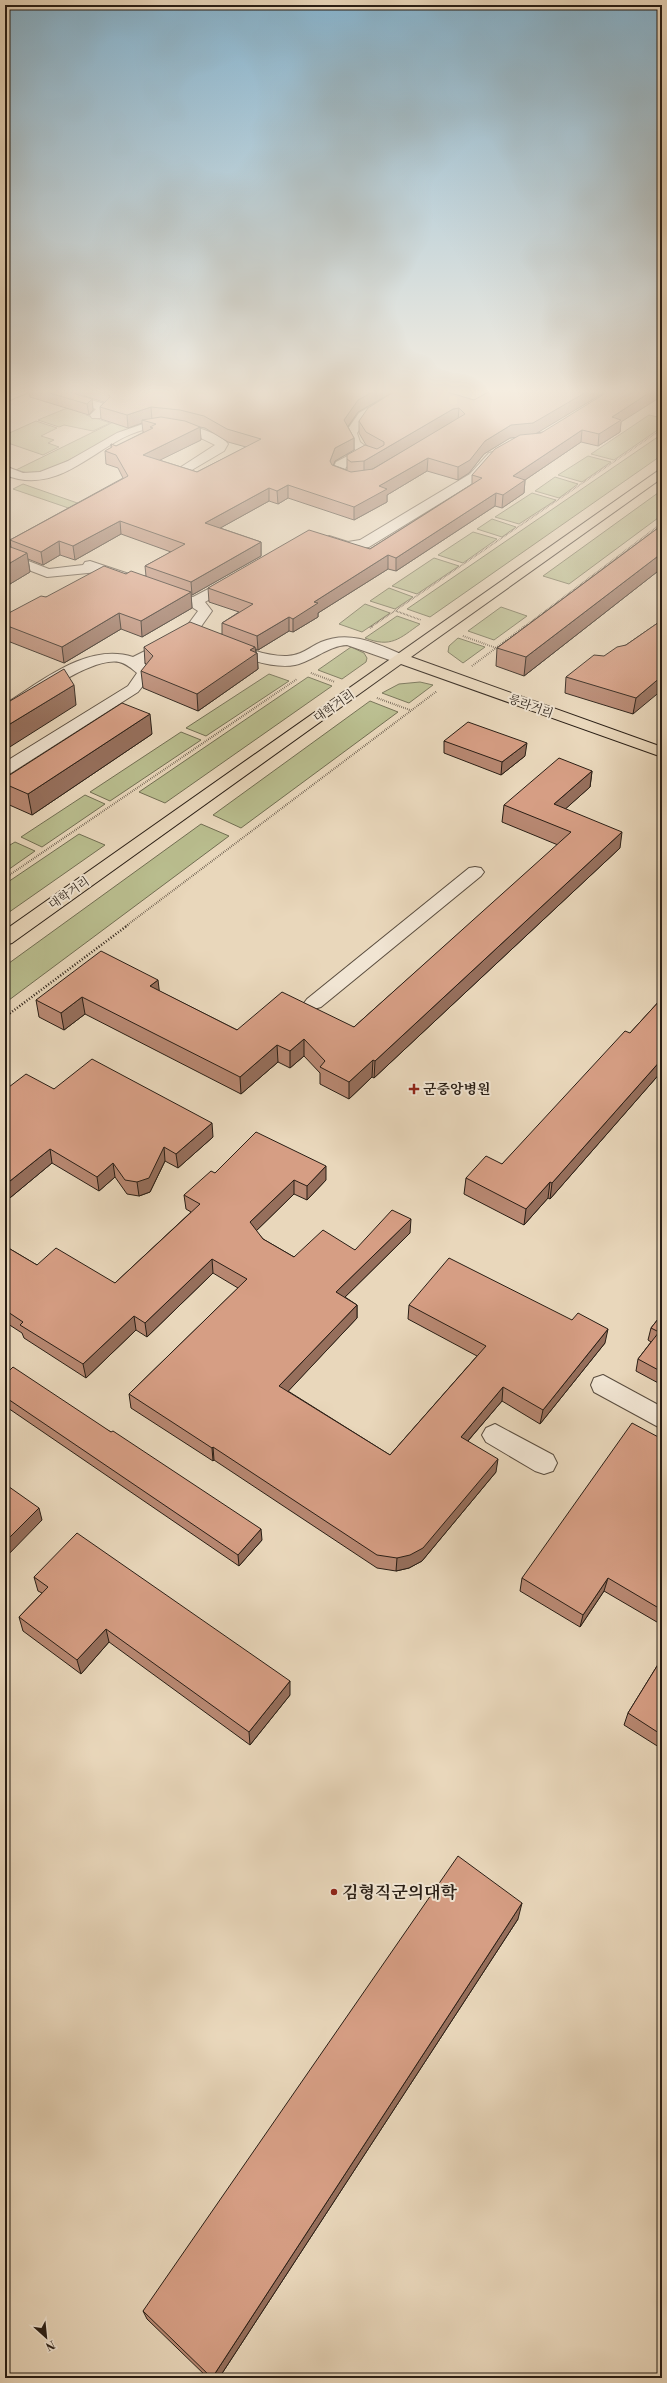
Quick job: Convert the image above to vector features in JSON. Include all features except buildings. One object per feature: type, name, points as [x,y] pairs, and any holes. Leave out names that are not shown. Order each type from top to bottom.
[{"type":"main road","name":"대학거리","points":[[5,939],[620,502]]},
{"type":"main road","name":"릉라거리","points":[[401,658],[662,752]]},
{"type":"street","points":[[318,536],[347,546],[364,544],[433,502]]},
{"type":"street","points":[[5,556],[47,573],[96,566],[138,582]]},
{"type":"street","points":[[194,602],[248,570]]},
{"type":"street","points":[[134,662],[191,630],[205,611],[201,605],[175,595]]},
{"type":"street","points":[[191,630],[271,659],[288,661],[306,658],[327,646],[340,641],[352,641],[401,658]]},
{"type":"street","points":[[5,711],[83,663],[119,657],[134,662],[145,673],[133,689],[5,769]]},
{"type":"street","points":[[314,1003],[475,872]]},
{"type":"street","points":[[603,1385],[662,1419]]},
{"type":"street","points":[[495,1435],[544,1463]]},
{"type":"path","points":[[5,1017],[243,839],[410,710],[455,678],[662,522]]},
{"type":"green space","points":[[52,502],[75,502],[126,520],[118,525]]},
{"type":"green space","points":[[518,502],[553,502],[519,524],[495,517]]},
{"type":"green space","points":[[563,502],[594,502],[430,617],[407,609]]},
{"type":"green space","points":[[645,502],[662,502],[662,515],[569,584],[543,576]]},
{"type":"green space","points":[[492,519],[516,527],[502,537],[477,529]]},
{"type":"green space","points":[[473,532],[497,539],[463,563],[438,555]]},
{"type":"green space","points":[[434,558],[459,566],[417,594],[392,586]]},
{"type":"green space","points":[[389,588],[413,597],[395,609],[370,601]]},
{"type":"green space","points":[[365,604],[390,613],[362,632],[339,624]]},
{"type":"green space","points":[[501,607],[527,616],[494,640],[468,631]]},
{"type":"green space","points":[[397,616],[420,624],[400,638],[388,642],[374,641],[365,638]]},
{"type":"green space","points":[[458,638],[485,647],[463,663],[448,652],[449,646]]},
{"type":"green space","points":[[351,647],[364,653],[367,658],[366,662],[342,679],[318,670]]},
{"type":"green space","points":[[269,674],[289,681],[206,736],[186,728]]},
{"type":"green space","points":[[308,677],[332,686],[165,803],[139,792]]},
{"type":"green space","points":[[420,682],[433,685],[409,703],[382,693],[399,684]]},
{"type":"green space","points":[[370,701],[398,712],[241,828],[213,815]]},
{"type":"green space","points":[[181,732],[201,740],[110,801],[90,792]]},
{"type":"green space","points":[[85,795],[105,804],[42,847],[21,837]]},
{"type":"green space","points":[[201,824],[229,836],[5,1003],[5,966]]},
{"type":"green space","points":[[79,834],[105,845],[5,915],[5,884]]},
{"type":"green space","points":[[15,842],[35,851],[5,872],[5,848]]},
{"type":"place","name":"군중앙병원","points":[[414,1089]]},
{"type":"place","name":"김형직군의대학","points":[[334,1892]]}]
